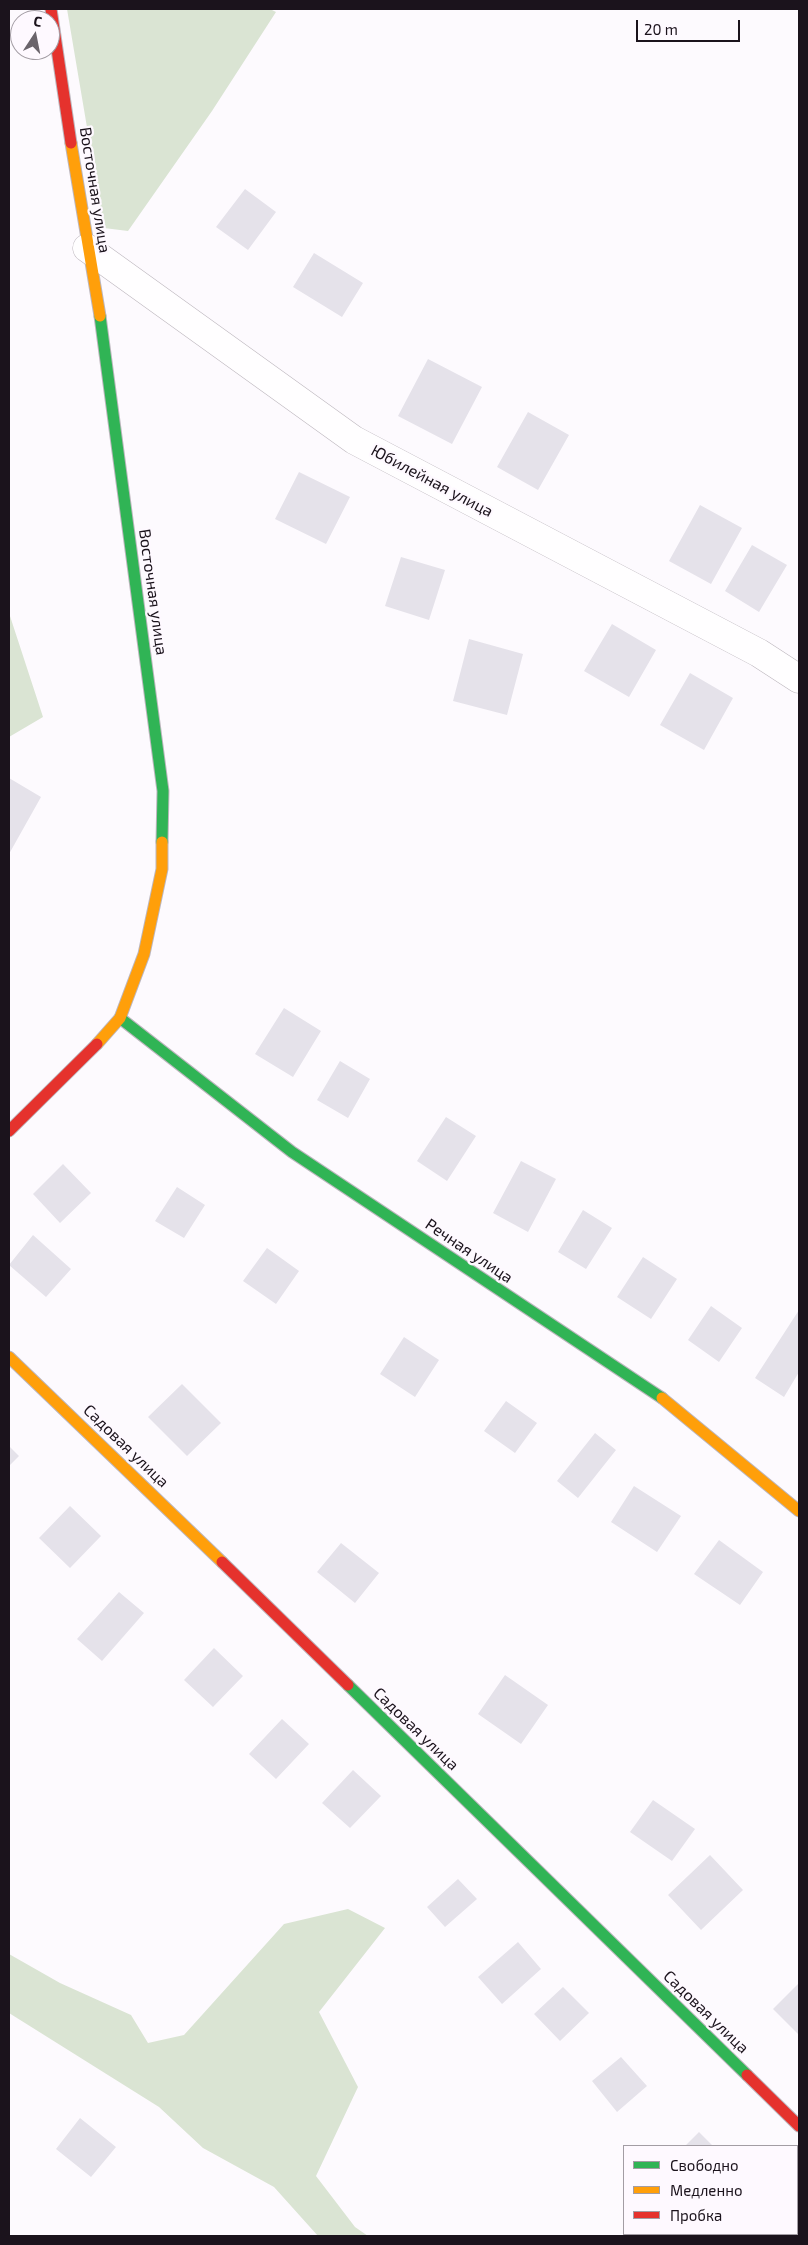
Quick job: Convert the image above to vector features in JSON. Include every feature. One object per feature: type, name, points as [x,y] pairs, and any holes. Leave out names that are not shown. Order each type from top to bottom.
[{"type":"street","name":"Восточная улица","points":[[9,1132],[81,1061],[120,1018],[144,954],[162,869],[163,791],[98,302],[51,9]]},
{"type":"street","name":"Юбилейная улица","points":[[88,248],[354,440],[759,653],[799,680]]},
{"type":"street","name":"Речная улица","points":[[120,1018],[292,1152],[663,1399],[799,1511]]},
{"type":"street","name":"Садовая улица","points":[[9,1357],[131,1473],[799,2126]]},
{"type":"green space","points":[[67,9],[270,9],[276,12],[212,111],[128,231],[104,228]]},
{"type":"green space","points":[[9,613],[43,717],[9,737]]},
{"type":"green space","points":[[348,1909],[385,1928],[319,2012],[358,2087],[316,2176],[355,2227],[368,2236],[318,2236],[274,2187],[203,2148],[159,2107],[9,2013],[9,1954],[60,1983],[131,2015],[148,2043],[184,2035],[284,1924]]},
{"type":"building","points":[[245,189],[276,212],[248,250],[216,227]]},
{"type":"building","points":[[314,253],[363,283],[342,317],[293,287]]},
{"type":"building","points":[[428,359],[482,387],[452,444],[398,416]]},
{"type":"building","points":[[528,412],[569,435],[538,490],[497,467]]},
{"type":"building","points":[[299,472],[350,497],[326,544],[275,519]]},
{"type":"building","points":[[700,505],[742,528],[711,584],[669,561]]},
{"type":"building","points":[[752,545],[787,565],[759,612],[725,591]]},
{"type":"building","points":[[401,557],[445,570],[429,620],[385,606]]},
{"type":"building","points":[[612,624],[656,650],[629,697],[584,671]]},
{"type":"building","points":[[469,639],[523,654],[507,715],[453,701]]},
{"type":"building","points":[[690,673],[733,698],[704,750],[660,725]]},
{"type":"building","points":[[9,778],[41,797],[9,854]]},
{"type":"building","points":[[284,1008],[321,1031],[293,1077],[255,1054]]},
{"type":"building","points":[[340,1061],[370,1079],[348,1118],[317,1100]]},
{"type":"building","points":[[446,1117],[476,1136],[447,1181],[417,1161]]},
{"type":"building","points":[[521,1161],[556,1179],[528,1232],[493,1213]]},
{"type":"building","points":[[63,1164],[91,1193],[60,1223],[33,1194]]},
{"type":"building","points":[[177,1187],[205,1205],[184,1238],[155,1221]]},
{"type":"building","points":[[583,1210],[612,1228],[586,1269],[558,1252]]},
{"type":"building","points":[[33,1235],[71,1269],[46,1297],[9,1265]]},
{"type":"building","points":[[267,1248],[299,1271],[276,1304],[243,1281]]},
{"type":"building","points":[[643,1257],[677,1279],[651,1319],[617,1297]]},
{"type":"building","points":[[711,1306],[742,1328],[719,1362],[688,1340]]},
{"type":"building","points":[[799,1310],[799,1372],[784,1397],[755,1378]]},
{"type":"building","points":[[404,1337],[439,1360],[415,1397],[380,1374]]},
{"type":"building","points":[[182,1384],[221,1423],[187,1456],[148,1417]]},
{"type":"building","points":[[506,1401],[537,1423],[515,1453],[484,1431]]},
{"type":"building","points":[[595,1433],[616,1450],[578,1498],[557,1481]]},
{"type":"building","points":[[9,1446],[19,1456],[9,1466]]},
{"type":"building","points":[[634,1486],[681,1516],[657,1552],[611,1522]]},
{"type":"building","points":[[70,1506],[101,1536],[70,1568],[39,1538]]},
{"type":"building","points":[[719,1540],[763,1572],[740,1605],[694,1574]]},
{"type":"building","points":[[341,1543],[379,1573],[355,1603],[317,1572]]},
{"type":"building","points":[[119,1592],[144,1613],[102,1661],[77,1639]]},
{"type":"building","points":[[214,1648],[243,1676],[213,1707],[184,1680]]},
{"type":"building","points":[[505,1675],[548,1705],[521,1744],[478,1714]]},
{"type":"building","points":[[282,1719],[309,1744],[276,1779],[249,1754]]},
{"type":"building","points":[[353,1770],[381,1796],[350,1828],[322,1803]]},
{"type":"building","points":[[653,1800],[695,1829],[672,1861],[630,1832]]},
{"type":"building","points":[[710,1855],[743,1890],[701,1930],[668,1895]]},
{"type":"building","points":[[458,1879],[477,1899],[445,1927],[427,1907]]},
{"type":"building","points":[[518,1942],[541,1969],[502,2004],[478,1977]]},
{"type":"building","points":[[799,1983],[799,2035],[773,2009]]},
{"type":"building","points":[[563,1987],[589,2013],[560,2041],[534,2014]]},
{"type":"building","points":[[621,2057],[647,2086],[617,2112],[592,2081]]},
{"type":"building","points":[[80,2118],[116,2147],[91,2177],[56,2149]]},
{"type":"building","points":[[699,2132],[712,2145],[686,2145]]},
{"type":"building","points":[[798,2234],[799,2236],[752,2236]]},
{"type":"traffic: fast","points":[[100,316],[163,791],[162,842]]},
{"type":"traffic: fast","points":[[120,1018],[292,1152],[662,1398]]},
{"type":"traffic: fast","points":[[348,1685],[747,2075]]},
{"type":"traffic: slow","points":[[71,143],[100,316]]},
{"type":"traffic: slow","points":[[97,1044],[120,1018],[144,954],[162,869],[162,842]]},
{"type":"traffic: slow","points":[[9,1357],[222,1562]]},
{"type":"traffic: slow","points":[[662,1398],[799,1511]]},
{"type":"traffic: jam","points":[[51,9],[71,143]]},
{"type":"traffic: jam","points":[[9,1131],[97,1044]]},
{"type":"traffic: jam","points":[[222,1562],[348,1685]]},
{"type":"traffic: jam","points":[[747,2075],[799,2126]]}]
